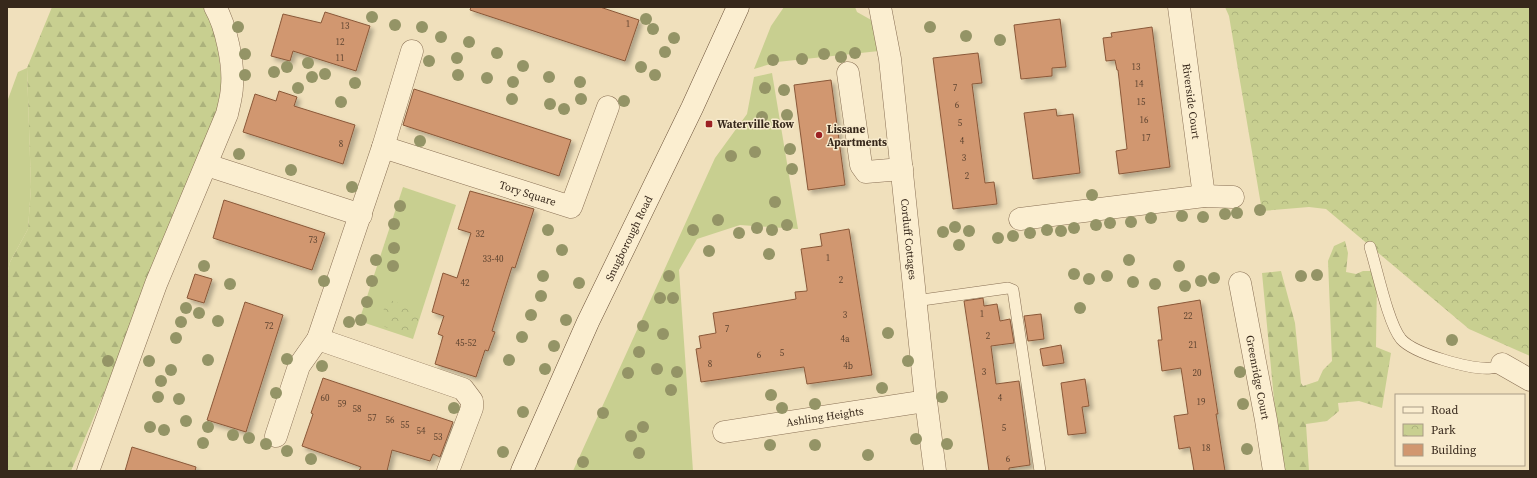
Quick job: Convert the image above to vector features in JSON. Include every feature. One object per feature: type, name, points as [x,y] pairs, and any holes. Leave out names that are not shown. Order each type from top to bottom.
[{"type":"street","points":[[88,471],[156,284],[227,114],[232,85],[227,37],[216,7]]},
{"type":"street","name":"Snugborough Road","points":[[522,471],[588,322],[692,108],[738,7]]},
{"type":"street","name":"Corduff Cottages","points":[[880,7],[890,58],[915,302],[935,471]]},
{"type":"street","name":"Riverside Court","points":[[1179,7],[1204,196]]},
{"type":"street","points":[[276,436],[300,366],[318,339],[361,215],[412,51]]},
{"type":"street","points":[[848,73],[860,165],[866,172],[902,168]]},
{"type":"street","name":"Tory Square","points":[[383,147],[571,207],[608,107]]},
{"type":"street","points":[[207,165],[361,215]]},
{"type":"street","points":[[1020,219],[1204,196],[1233,197]]},
{"type":"street","name":"Greenridge Court","points":[[1240,283],[1266,420],[1274,471]]},
{"type":"street","points":[[318,339],[463,389],[472,401],[472,408],[448,471]]},
{"type":"street","points":[[1502,364],[1530,380]]},
{"type":"street","name":"Ashling Heights","points":[[724,432],[926,401]]},
{"type":"lane","points":[[1370,247],[1392,323],[1402,340],[1427,354],[1452,363],[1490,368],[1502,364]]},
{"type":"lane","points":[[915,302],[1008,288],[1013,290],[1040,471]]},
{"type":"green space","points":[[52,7],[203,7],[217,31],[223,100],[154,275],[71,471],[7,471],[7,275],[10,262],[28,229],[31,187],[27,68]]},
{"type":"green space","points":[[784,7],[855,7],[857,12],[873,21],[879,51],[777,62],[754,69],[771,26]]},
{"type":"green space","points":[[1225,7],[1530,7],[1530,356],[1469,329],[1326,209],[1309,207],[1262,211],[1229,16]]},
{"type":"green space","points":[[27,68],[31,187],[28,229],[10,262],[7,275],[7,102],[18,72]]},
{"type":"green space","points":[[772,73],[798,229],[740,225],[697,239],[679,270],[693,471],[573,471],[715,158],[747,114],[754,77]]},
{"type":"green space","points":[[403,187],[456,205],[413,339],[359,321]]},
{"type":"green space","points":[[1345,241],[1348,253],[1346,272],[1356,274],[1363,271],[1373,271],[1377,280],[1376,347],[1391,353],[1382,408],[1359,401],[1338,403],[1339,411],[1327,421],[1306,424],[1309,471],[1283,471],[1279,452],[1262,273],[1281,271],[1295,323],[1301,383],[1303,386],[1318,381],[1323,370],[1332,361],[1328,261],[1334,246]]},
{"type":"green space","points":[[387,299],[421,311],[413,336],[379,325]]},
{"type":"building","points":[[471,7],[600,7],[639,20],[625,61],[470,10]]},
{"type":"building","points":[[325,12],[370,26],[356,71],[293,51],[290,61],[271,56],[283,14],[321,23]]},
{"type":"building","points":[[1060,19],[1066,67],[1052,68],[1052,76],[1021,79],[1014,25]]},
{"type":"building","points":[[1152,27],[1170,167],[1119,174],[1116,151],[1127,149],[1118,70],[1115,60],[1106,61],[1103,38],[1112,37],[1111,33]]},
{"type":"building","points":[[978,53],[982,83],[972,84],[985,183],[994,182],[997,204],[953,209],[933,58]]},
{"type":"building","name":"Lissane Apartments","points":[[831,80],[845,185],[808,190],[794,85]]},
{"type":"building","points":[[414,89],[571,140],[559,176],[403,125]]},
{"type":"building","points":[[279,91],[297,97],[294,106],[355,125],[343,164],[243,132],[255,94],[276,101]]},
{"type":"building","points":[[1056,109],[1057,116],[1073,114],[1080,173],[1033,179],[1024,113]]},
{"type":"building","points":[[470,191],[534,209],[515,268],[512,267],[504,292],[492,331],[495,332],[488,351],[485,350],[476,377],[435,364],[443,336],[438,334],[444,316],[432,312],[443,273],[457,278],[471,233],[458,229]]},
{"type":"building","points":[[224,200],[325,233],[312,270],[213,238]]},
{"type":"building","points":[[849,229],[872,375],[807,384],[804,367],[701,382],[696,349],[701,348],[699,336],[716,333],[713,313],[796,299],[795,292],[807,291],[801,249],[822,246],[820,234]]},
{"type":"building","points":[[195,274],[212,279],[204,303],[187,298]]},
{"type":"building","points":[[983,298],[984,306],[997,304],[1000,321],[1010,319],[1014,343],[991,346],[996,384],[1019,381],[1030,465],[1009,468],[1009,471],[989,471],[964,301]]},
{"type":"building","points":[[1200,300],[1218,414],[1216,414],[1225,471],[1194,471],[1190,447],[1179,449],[1174,416],[1188,414],[1181,368],[1162,371],[1158,340],[1162,340],[1158,307]]},
{"type":"building","points":[[245,302],[283,315],[246,432],[207,420]]},
{"type":"building","points":[[1041,314],[1044,339],[1028,341],[1024,316]]},
{"type":"building","points":[[1061,345],[1064,363],[1043,366],[1040,349]]},
{"type":"building","points":[[323,378],[453,422],[440,457],[433,454],[430,461],[392,450],[387,471],[359,471],[361,467],[302,446]]},
{"type":"building","points":[[1085,379],[1089,406],[1082,407],[1086,433],[1068,435],[1061,383]]},
{"type":"building","points":[[132,447],[196,467],[195,471],[125,471]]},
{"type":"place","name":"Waterville Row","points":[[709,124]]},
{"type":"place","name":"Lissane Apartments","points":[[819,135]]}]
